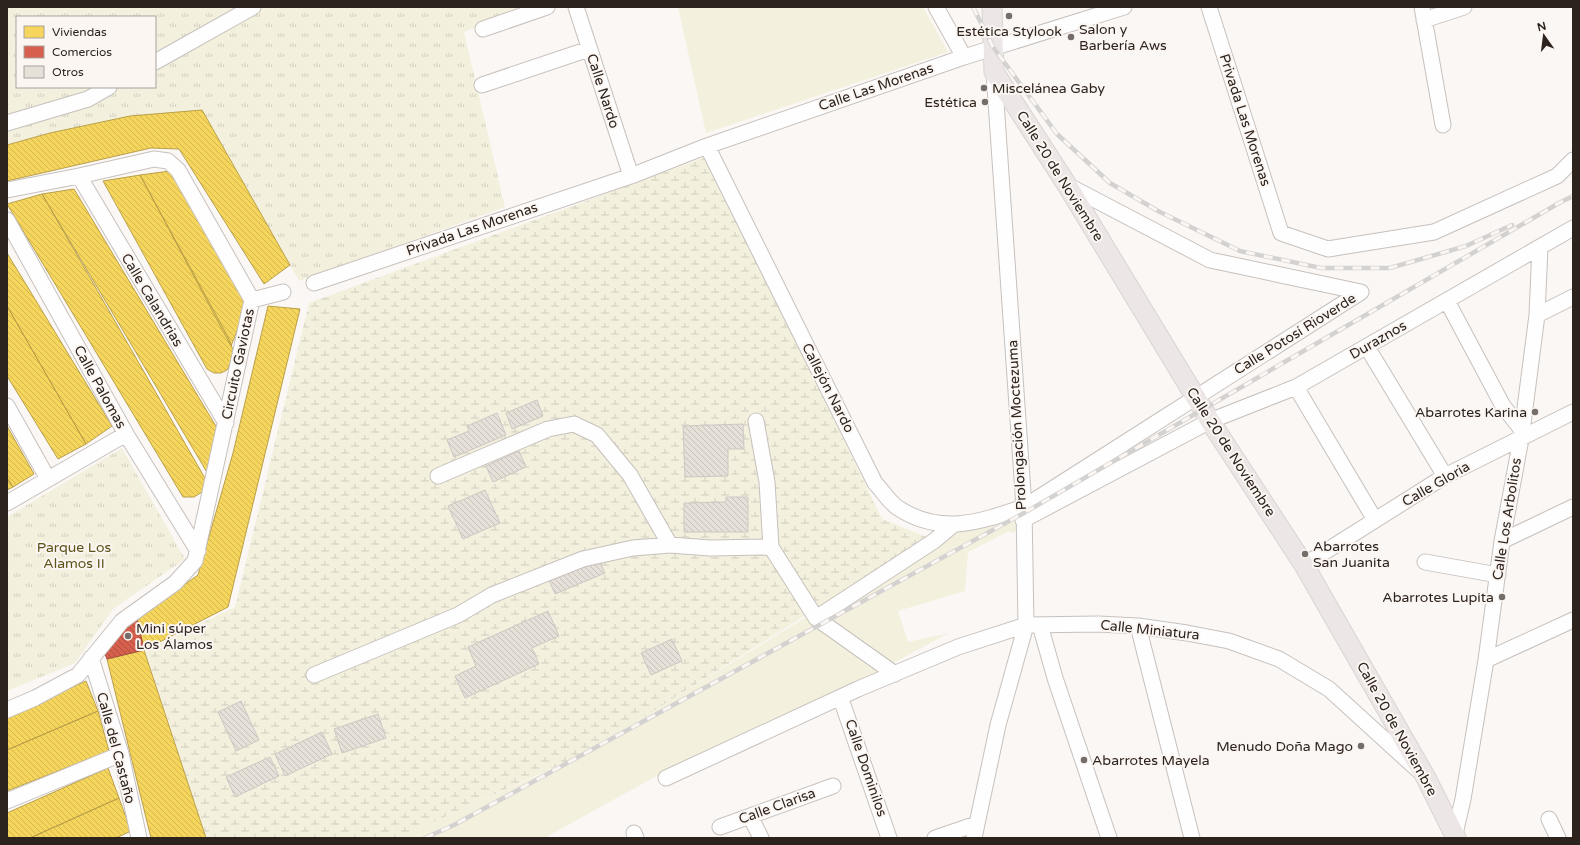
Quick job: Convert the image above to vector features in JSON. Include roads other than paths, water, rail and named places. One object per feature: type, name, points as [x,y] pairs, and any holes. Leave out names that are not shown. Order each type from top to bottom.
[{"type":"main road","name":"Prolongación Moctezuma","points":[[989,12],[994,72]]},
{"type":"main road","name":"Calle 20 de Noviembre","points":[[994,72],[1066,185],[1210,421],[1304,565],[1426,778],[1455,838]]},
{"type":"street","points":[[156,61],[253,7]]},
{"type":"street","points":[[483,29],[547,7]]},
{"type":"street","name":"Calle Nardo","points":[[576,7],[631,176]]},
{"type":"street","points":[[936,7],[964,57]]},
{"type":"street","name":"Calle Las Morenas","points":[[631,176],[707,146],[993,47],[1124,7]]},
{"type":"street","name":"Privada Las Morenas","points":[[1209,7],[1281,233],[1328,249],[1434,232],[1557,176],[1573,160]]},
{"type":"street","points":[[1443,126],[1423,14],[1464,7]]},
{"type":"street","points":[[482,85],[589,49]]},
{"type":"street","name":"Prolongación Moctezuma","points":[[975,831],[998,725],[1033,625],[1023,514],[994,72]]},
{"type":"street","points":[[7,123],[88,98],[107,88]]},
{"type":"street","name":"Callejón Nardo","points":[[707,146],[876,483],[897,507],[923,519],[953,525],[1023,514]]},
{"type":"street","name":"Circuito Gaviotas","points":[[7,190],[154,159],[168,161],[178,170],[252,300],[195,561],[175,583],[122,622],[78,675],[35,698],[7,710]]},
{"type":"street","name":"Calle Calandrias","points":[[79,176],[226,423]]},
{"type":"street","name":"Privada Las Morenas","points":[[314,282],[631,176]]},
{"type":"street","name":"Calle Potosí Rioverde","points":[[1023,514],[1195,397],[1361,292],[1210,260],[1066,185]]},
{"type":"street","name":"Calle Palomas","points":[[7,220],[126,434],[198,551]]},
{"type":"street","name":"Duraznos","points":[[1210,421],[1296,387],[1573,228]]},
{"type":"street","name":"Calle Los Arbolitos","points":[[1455,838],[1486,660],[1502,541],[1521,435],[1537,315],[1540,247]]},
{"type":"street","points":[[252,300],[283,292]]},
{"type":"street","points":[[1537,315],[1573,297]]},
{"type":"street","points":[[1448,300],[1503,406],[1521,435]]},
{"type":"street","points":[[1367,347],[1445,476]]},
{"type":"street","points":[[1296,387],[1375,520]]},
{"type":"street","points":[[7,406],[48,479]]},
{"type":"street","name":"Calle Gloria","points":[[1304,565],[1445,476],[1521,435],[1573,412]]},
{"type":"street","points":[[756,421],[766,482],[771,547],[816,618],[895,674]]},
{"type":"street","points":[[1023,514],[1210,421]]},
{"type":"street","points":[[438,476],[548,429],[574,424],[597,435],[630,475],[670,545]]},
{"type":"street","points":[[7,503],[126,434]]},
{"type":"street","points":[[1502,541],[1573,507]]},
{"type":"street","points":[[816,618],[934,542],[953,525]]},
{"type":"street","points":[[314,675],[458,615],[492,596],[583,559],[633,548],[670,545],[710,548],[771,547]]},
{"type":"street","points":[[1424,562],[1498,575]]},
{"type":"street","points":[[1486,660],[1573,620]]},
{"type":"street","name":"Calle Miniatura","points":[[666,778],[842,698],[858,689],[958,647],[1033,625],[1099,624],[1138,626],[1186,632],[1229,641],[1279,659],[1329,689],[1426,778]]},
{"type":"street","points":[[1033,625],[1055,678],[1109,838]]},
{"type":"street","points":[[1138,626],[1192,838]]},
{"type":"street","name":"Calle del Castaño","points":[[91,658],[121,754],[138,838]]},
{"type":"street","name":"Calle Dominilos","points":[[842,698],[889,838]]},
{"type":"street","points":[[7,801],[121,754]]},
{"type":"street","name":"Calle Clarisa","points":[[720,827],[833,786]]},
{"type":"street","points":[[750,816],[761,838]]},
{"type":"street","points":[[1549,819],[1558,838]]},
{"type":"street","points":[[935,838],[975,831]]},
{"type":"railway","points":[[973,7],[993,47],[1057,134],[1110,183],[1158,211],[1240,251],[1321,268],[1390,268],[1466,246],[1512,225]]},
{"type":"railway","points":[[1555,205],[1573,196]]},
{"type":"railway","points":[[425,838],[454,825],[1024,513],[1559,203]]},
{"type":"place","name":"Estética Stylook","points":[[1009,16]]},
{"type":"place","name":"Salon y Barbería Aws","points":[[1071,37]]},
{"type":"place","name":"Miscelánea Gaby","points":[[984,88]]},
{"type":"place","name":"Estética","points":[[985,102]]},
{"type":"place","name":"Abarrotes Karina","points":[[1535,412]]},
{"type":"place","name":"Abarrotes San Juanita","points":[[1305,554]]},
{"type":"place","name":"Abarrotes Lupita","points":[[1502,597]]},
{"type":"place","name":"Mini súper Los Álamos","points":[[128,636]]},
{"type":"place","name":"Menudo Doña Mago","points":[[1361,746]]},
{"type":"place","name":"Abarrotes Mayela","points":[[1084,760]]},
{"type":"park label","name":"Parque Los Alamos II","points":[[74,556]]}]
